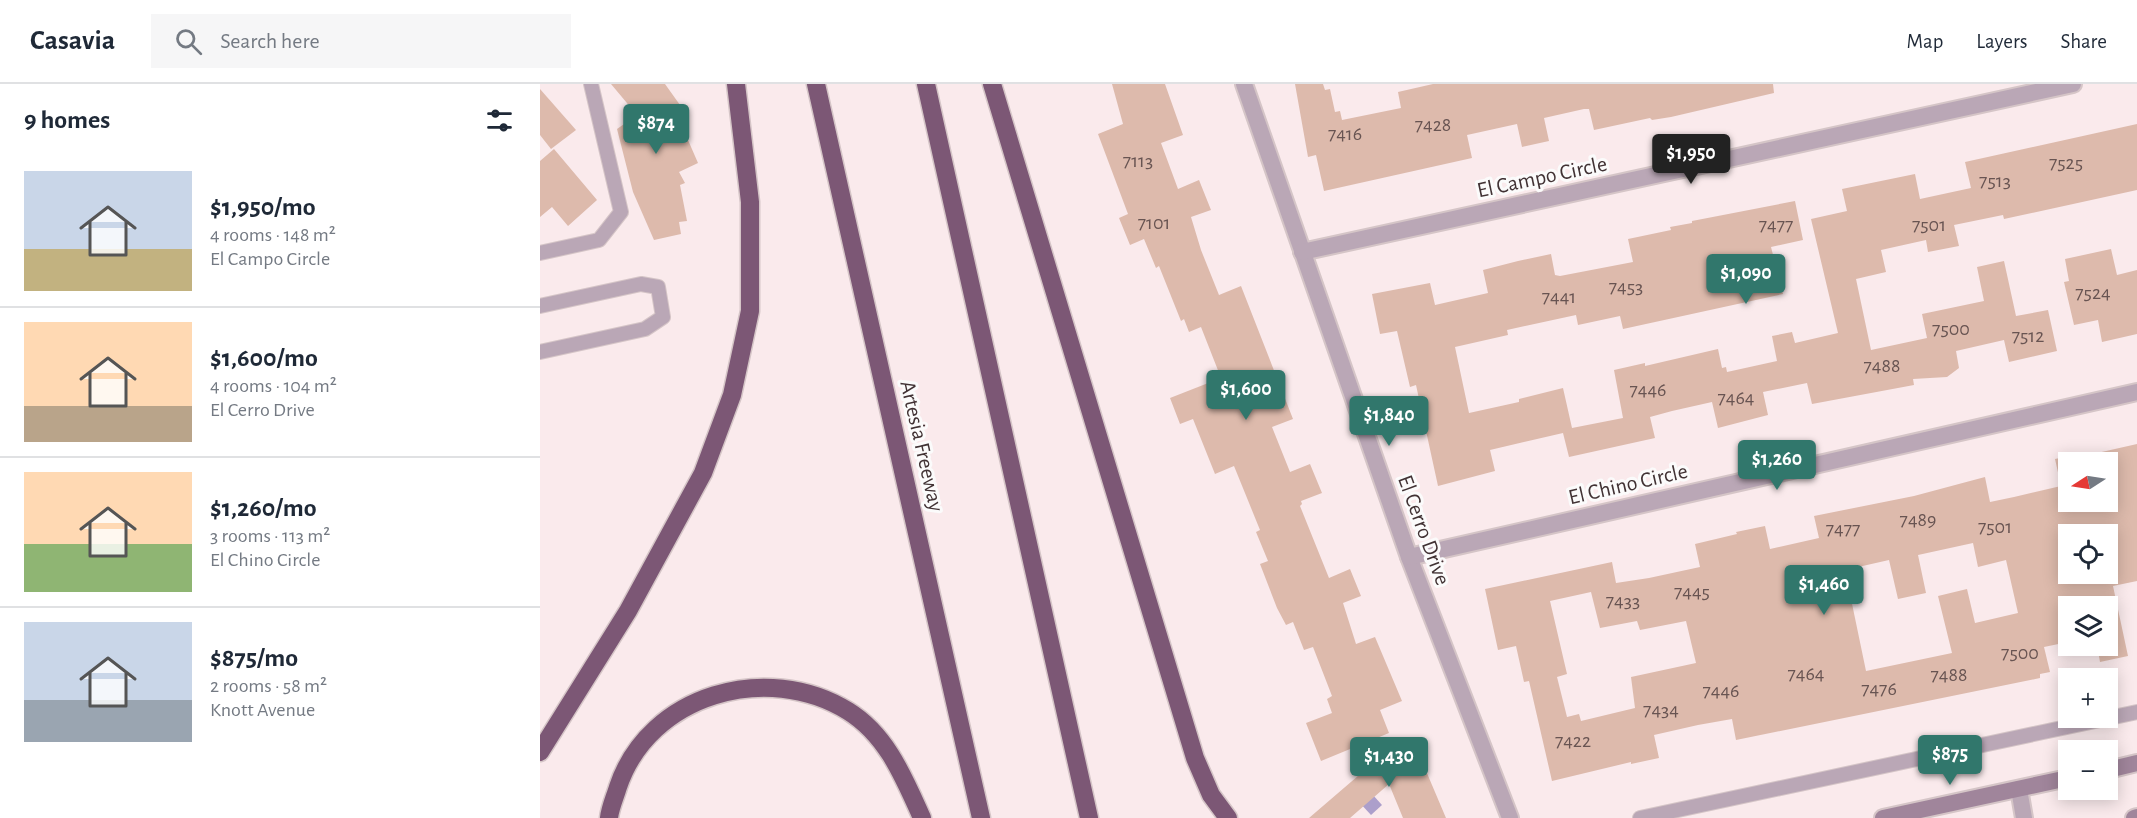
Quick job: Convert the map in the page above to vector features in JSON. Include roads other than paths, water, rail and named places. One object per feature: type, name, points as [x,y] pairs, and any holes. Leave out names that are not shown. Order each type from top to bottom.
[{"type":"highway","points":[[540,752],[628,611],[703,473],[732,395],[750,311],[750,201],[736,84]]},
{"type":"highway","name":"Artesia Freeway","points":[[816,84],[981,818]]},
{"type":"highway","points":[[926,84],[1089,818]]},
{"type":"highway","points":[[992,84],[1195,758],[1211,795],[1228,818]]},
{"type":"highway","points":[[609,818],[623,774],[643,740],[665,720],[696,701],[736,689],[781,687],[818,696],[849,711],[875,734],[897,763],[922,818]]},
{"type":"highway","points":[[1083,789],[1096,818]]},
{"type":"main road","points":[[2118,768],[2137,763]]},
{"type":"main road","points":[[1883,818],[2058,780]]},
{"type":"street","name":"El Cerro Drive","points":[[1244,84],[1409,557],[1510,818]]},
{"type":"street","name":"El Campo Circle","points":[[1302,252],[2073,84]]},
{"type":"street","name":"El Chino Circle","points":[[1409,557],[2137,392]]},
{"type":"street","points":[[2019,789],[2024,818]]},
{"type":"lane","points":[[540,254],[599,240],[621,212],[591,84]]},
{"type":"lane","points":[[540,306],[641,284],[658,287],[663,317],[645,329],[540,352]]},
{"type":"lane","points":[[1640,818],[2137,712]]}]
